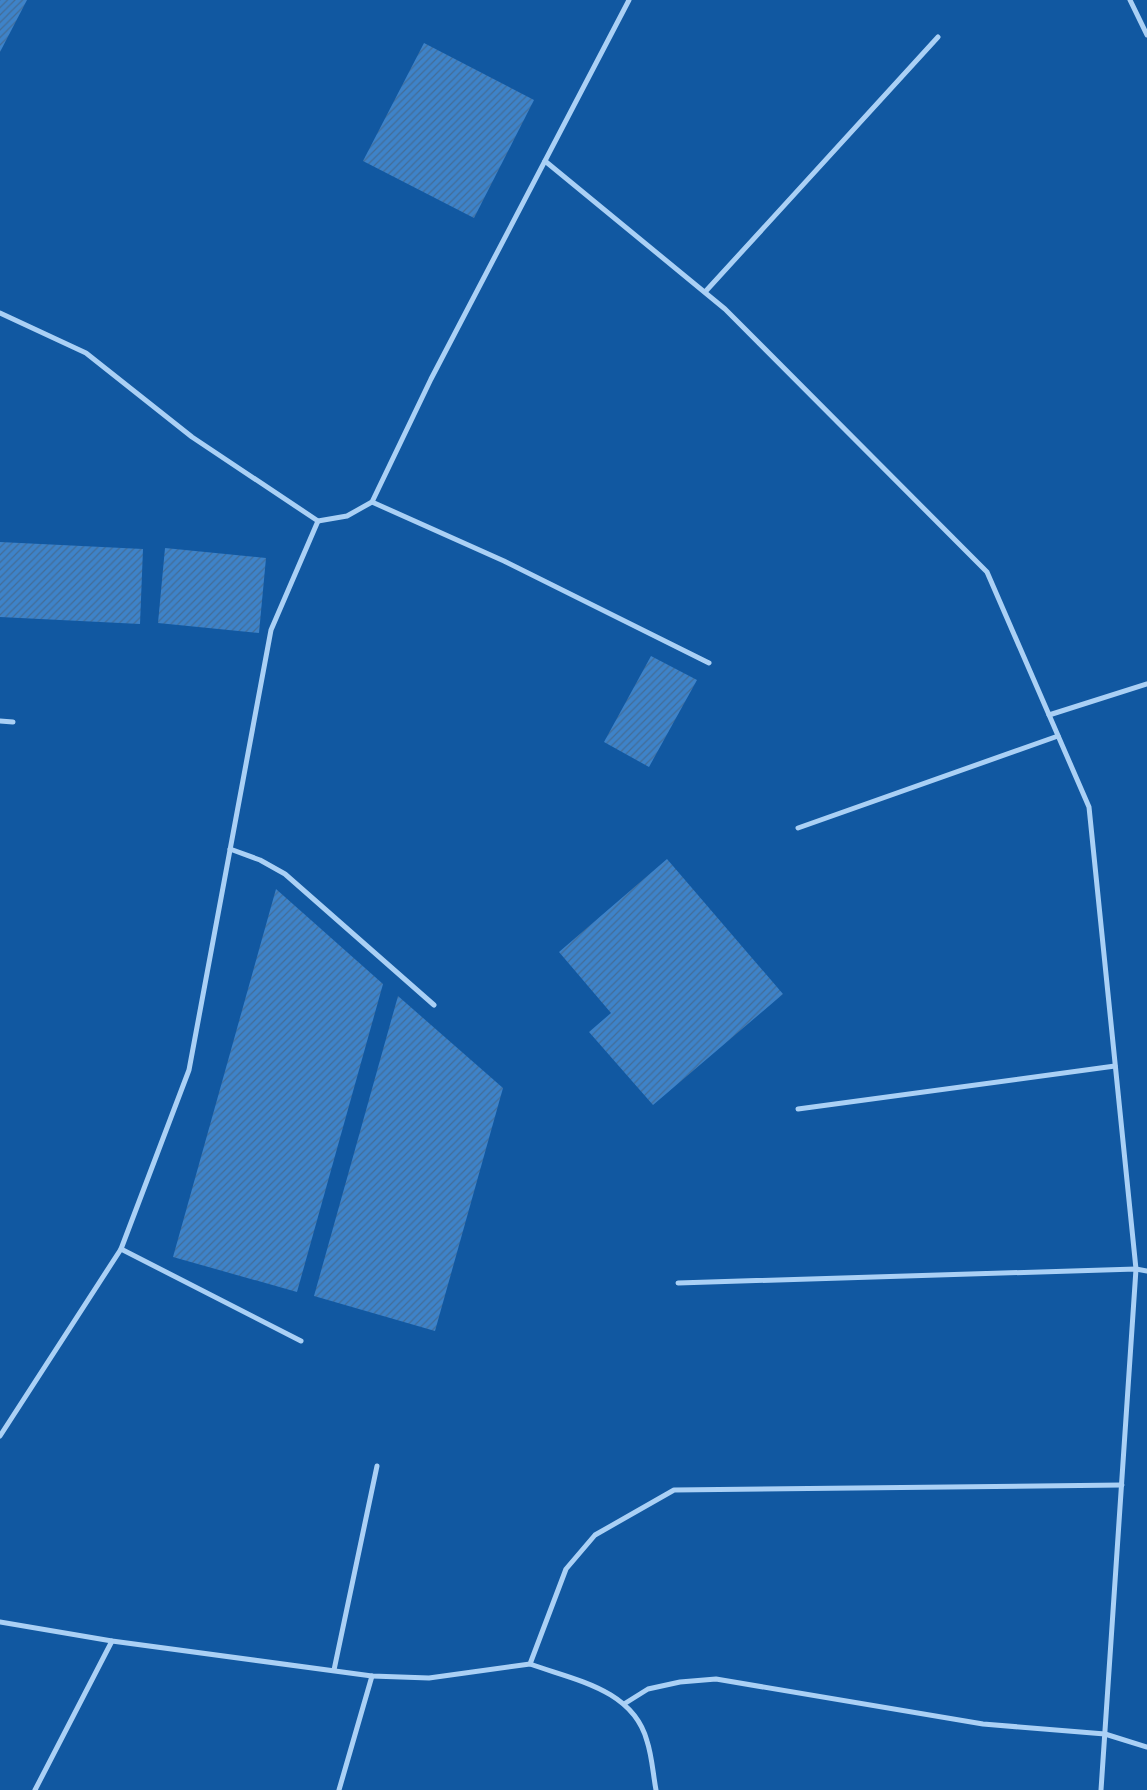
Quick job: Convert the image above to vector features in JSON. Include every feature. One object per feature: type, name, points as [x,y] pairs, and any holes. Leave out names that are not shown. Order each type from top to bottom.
[{"type":"street","points":[[0,313],[86,353],[192,437],[318,521],[347,516],[372,502],[431,379],[629,0]]},
{"type":"street","points":[[1130,0],[1147,35]]},
{"type":"street","points":[[705,292],[938,37]]},
{"type":"street","points":[[545,161],[725,309],[988,572],[1089,807],[1136,1269],[1101,1790]]},
{"type":"street","points":[[372,502],[504,561],[708,662]]},
{"type":"street","points":[[0,1436],[121,1249],[188,1070],[271,630],[318,521]]},
{"type":"street","points":[[1049,715],[1147,684]]},
{"type":"street","points":[[0,721],[13,722]]},
{"type":"street","points":[[798,828],[1058,736]]},
{"type":"street","points":[[230,849],[260,860],[285,874],[434,1005]]},
{"type":"street","points":[[798,1109],[1115,1066]]},
{"type":"street","points":[[121,1249],[301,1341]]},
{"type":"street","points":[[678,1283],[1136,1269],[1147,1271]]},
{"type":"street","points":[[334,1670],[377,1466]]},
{"type":"street","points":[[530,1664],[566,1569],[595,1535],[674,1490],[1122,1485]]},
{"type":"street","points":[[0,1622],[112,1641],[372,1676],[429,1678],[530,1664],[600,1688],[624,1704],[640,1723],[647,1740],[656,1790]]},
{"type":"street","points":[[35,1790],[112,1641]]},
{"type":"street","points":[[339,1790],[372,1676]]},
{"type":"street","points":[[624,1704],[648,1689],[680,1682],[716,1679],[983,1724],[1105,1734],[1147,1746]]},
{"type":"building","points":[[0,0],[27,0],[0,52]]},
{"type":"building","points":[[424,43],[534,100],[474,218],[363,161]]},
{"type":"building","points":[[0,542],[143,549],[140,624],[0,617]]},
{"type":"building","points":[[165,548],[266,558],[259,633],[158,623]]},
{"type":"building","points":[[651,656],[697,680],[649,767],[604,742]]},
{"type":"building","points":[[667,859],[783,994],[653,1105],[589,1032],[611,1013],[559,952]]},
{"type":"building","points":[[276,889],[383,984],[297,1292],[173,1257]]},
{"type":"building","points":[[398,996],[503,1088],[435,1331],[314,1296]]}]
